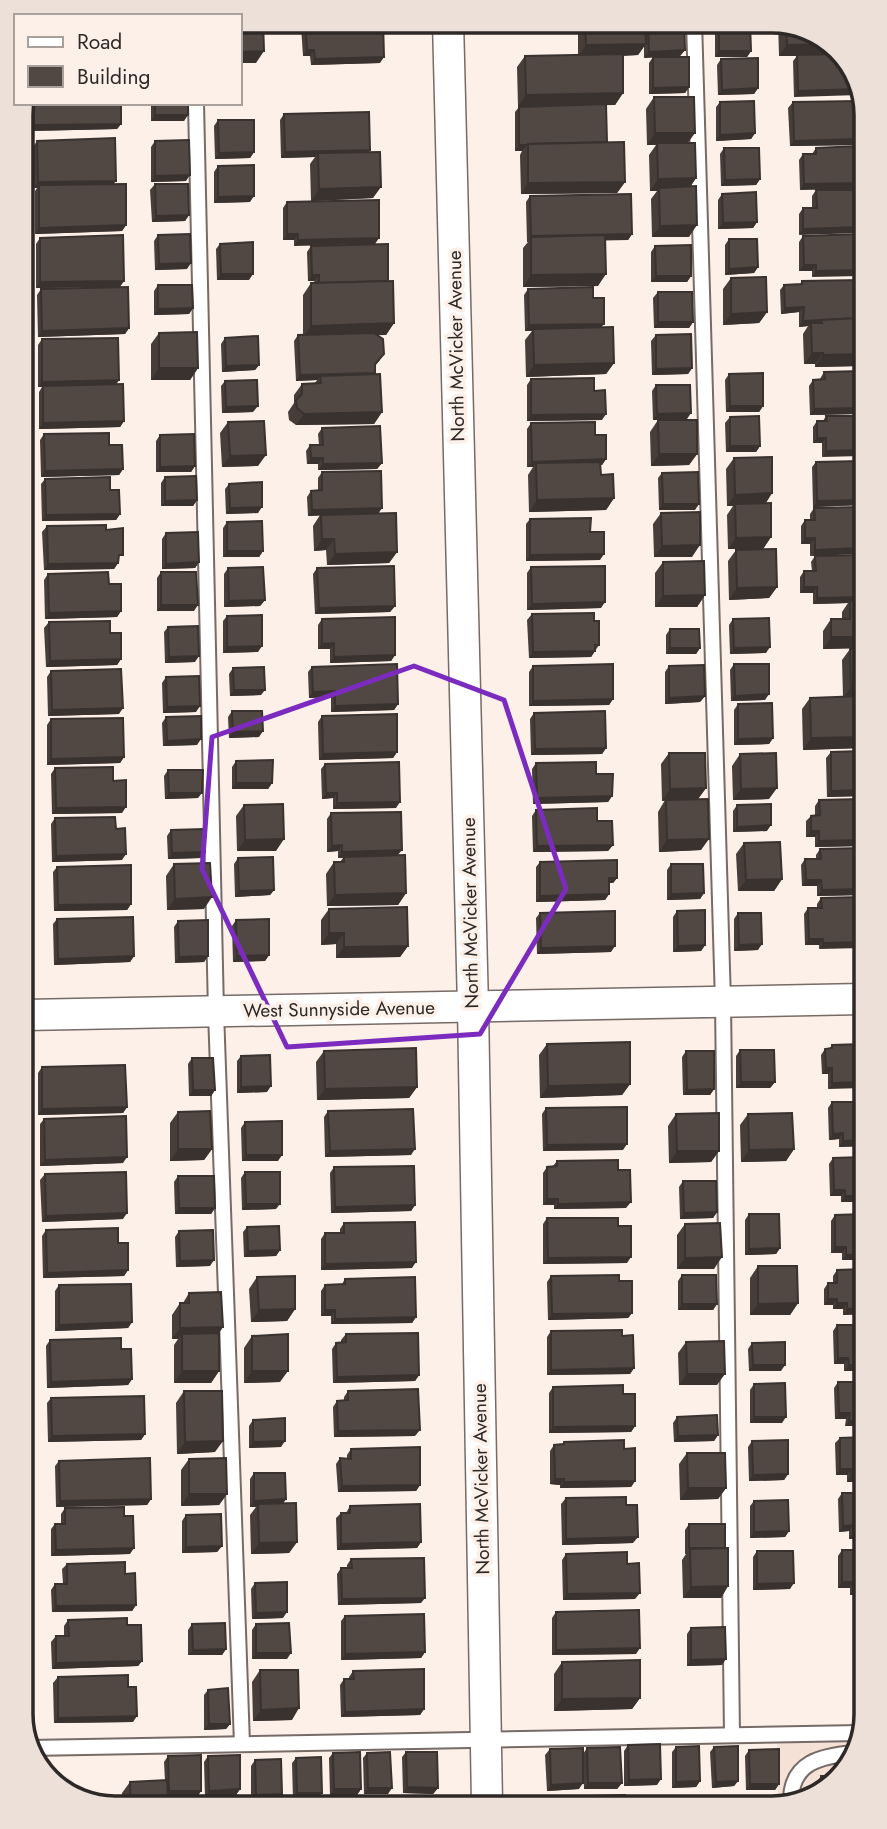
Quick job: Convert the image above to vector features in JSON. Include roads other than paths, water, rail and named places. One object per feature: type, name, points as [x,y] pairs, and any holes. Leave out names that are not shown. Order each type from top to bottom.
[{"type":"street","name":"North McVicker Avenue","points":[[448,33],[473,1007],[487,1796]]},
{"type":"street","name":"West Sunnyside Avenue","points":[[33,1015],[854,999]]},
{"type":"lane","points":[[694,33],[723,1002],[732,1735]]},
{"type":"lane","points":[[196,105],[216,1012],[242,1744]]},
{"type":"lane","points":[[40,1748],[851,1732]]},
{"type":"lane","points":[[791,1793],[791,1785],[806,1764],[831,1755],[843,1754]]}]
